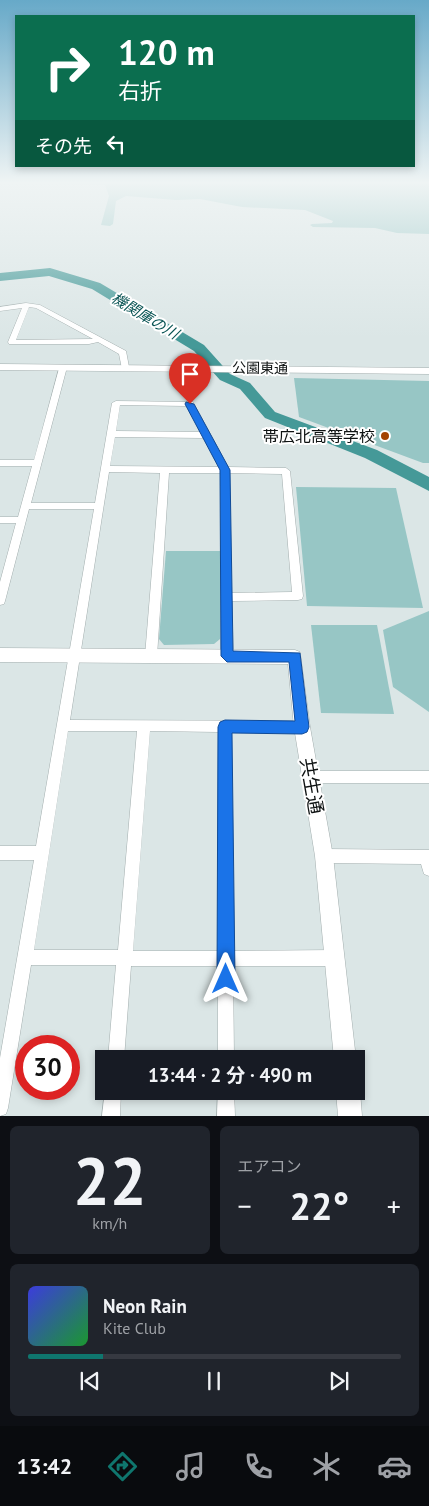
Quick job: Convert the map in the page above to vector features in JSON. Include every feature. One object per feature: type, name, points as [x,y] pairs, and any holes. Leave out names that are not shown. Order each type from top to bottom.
[{"type":"street","points":[[26,305],[12,342],[89,342],[99,340]]},
{"type":"street","points":[[0,309],[26,305],[38,306],[123,353],[126,358],[125,367]]},
{"type":"street","name":"公園東通","points":[[0,367],[429,371]]},
{"type":"street","points":[[0,601],[62,367]]},
{"type":"street","points":[[0,1108],[116,403],[190,404],[225,470],[227,656]]},
{"type":"street","points":[[111,434],[207,434]]},
{"type":"street","points":[[0,463],[37,463]]},
{"type":"street","points":[[106,469],[286,471],[298,596],[227,597]]},
{"type":"street","points":[[150,656],[165,469]]},
{"type":"street","points":[[26,506],[100,506]]},
{"type":"street","points":[[0,520],[22,520]]},
{"type":"street","name":"共生通","points":[[0,655],[295,657],[302,727],[324,856],[344,1050]]},
{"type":"street","points":[[64,725],[302,727]]},
{"type":"street","points":[[117,1050],[144,726]]},
{"type":"street","points":[[225,727],[226,1050]]},
{"type":"street","points":[[310,777],[429,777]]},
{"type":"street","points":[[0,853],[41,853]]},
{"type":"street","points":[[324,856],[428,861]]},
{"type":"street","points":[[25,957],[336,958]]},
{"type":"street","points":[[111,1116],[112,1100]]},
{"type":"street","points":[[226,1100],[226,1116]]},
{"type":"street","points":[[349,1100],[350,1116]]},
{"type":"shaded area","name":"帯広北高等学校","points":[[294,378],[429,381],[429,463],[423,463],[299,417]]},
{"type":"shaded area","points":[[296,487],[396,488],[423,608],[307,606]]},
{"type":"shaded area","points":[[166,551],[220,551],[220,639],[214,644],[164,645],[159,639]]},
{"type":"shaded area","points":[[429,611],[429,712],[393,687],[383,630]]},
{"type":"shaded area","points":[[311,625],[377,625],[394,714],[321,713]]},
{"type":"waterway","name":"機関庫の川","points":[[0,277],[50,272],[96,286],[199,348],[225,377],[245,386],[270,415],[371,454],[403,469],[429,485]]},
{"type":"place","name":"帯広北高等学校","points":[[385,436]]},
{"type":"route","points":[[190,404],[225,470],[227,656],[295,657],[302,727],[225,727],[226,979]]}]
